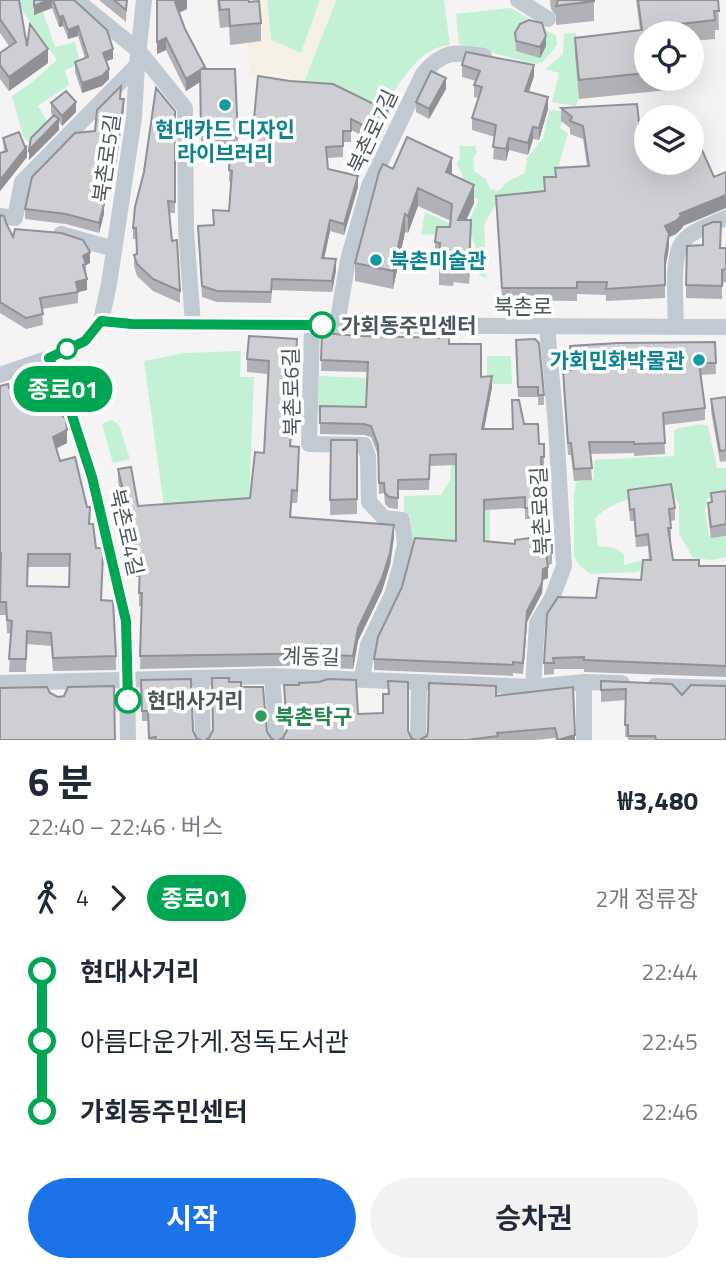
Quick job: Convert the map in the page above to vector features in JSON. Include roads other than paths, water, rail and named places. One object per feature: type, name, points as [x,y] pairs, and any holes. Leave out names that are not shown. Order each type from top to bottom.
[{"type":"street","points":[[76,0],[138,58],[185,108],[186,230],[194,324]]},
{"type":"street","name":"북촌로5길","points":[[101,321],[134,118],[145,0]]},
{"type":"street","points":[[518,0],[548,19]]},
{"type":"street","name":"북촌로7길","points":[[337,325],[348,260],[369,186],[422,74],[435,59],[442,56],[462,53],[494,58]]},
{"type":"street","points":[[14,224],[22,183],[138,58]]},
{"type":"street","points":[[676,327],[676,259],[680,244],[691,235],[726,218]]},
{"type":"street","points":[[51,233],[114,249]]},
{"type":"street","points":[[0,374],[49,358],[85,341],[101,321]]},
{"type":"street","name":"북촌로","points":[[101,321],[132,324],[726,327]]},
{"type":"street","name":"북촌로6길","points":[[312,325],[309,444],[364,445],[368,456],[369,502],[384,518],[402,520],[405,544],[392,595],[368,645],[362,679]]},
{"type":"street","name":"북촌로8길","points":[[533,687],[537,622],[552,598],[564,566],[547,326]]},
{"type":"street","name":"북촌로4길","points":[[49,358],[67,400],[92,477],[126,621],[128,740]]},
{"type":"street","points":[[272,676],[277,740]]},
{"type":"street","name":"계동길","points":[[0,683],[57,687],[127,680],[272,676],[533,687],[584,682],[726,688]]},
{"type":"street","points":[[201,679],[202,740]]},
{"type":"street","points":[[418,740],[419,682]]},
{"type":"street","points":[[584,682],[584,740]]},
{"type":"place","name":"현대카드 디자인 라이브러리","points":[[225,105]]},
{"type":"place","name":"북촌미술관","points":[[376,260]]},
{"type":"place","name":"가회동주민센터","points":[[322,325]]},
{"type":"place","name":"가회민화박물관","points":[[699,360]]},
{"type":"place","name":"현대사거리","points":[[128,700]]},
{"type":"place","name":"북촌탁구","points":[[261,716]]}]
